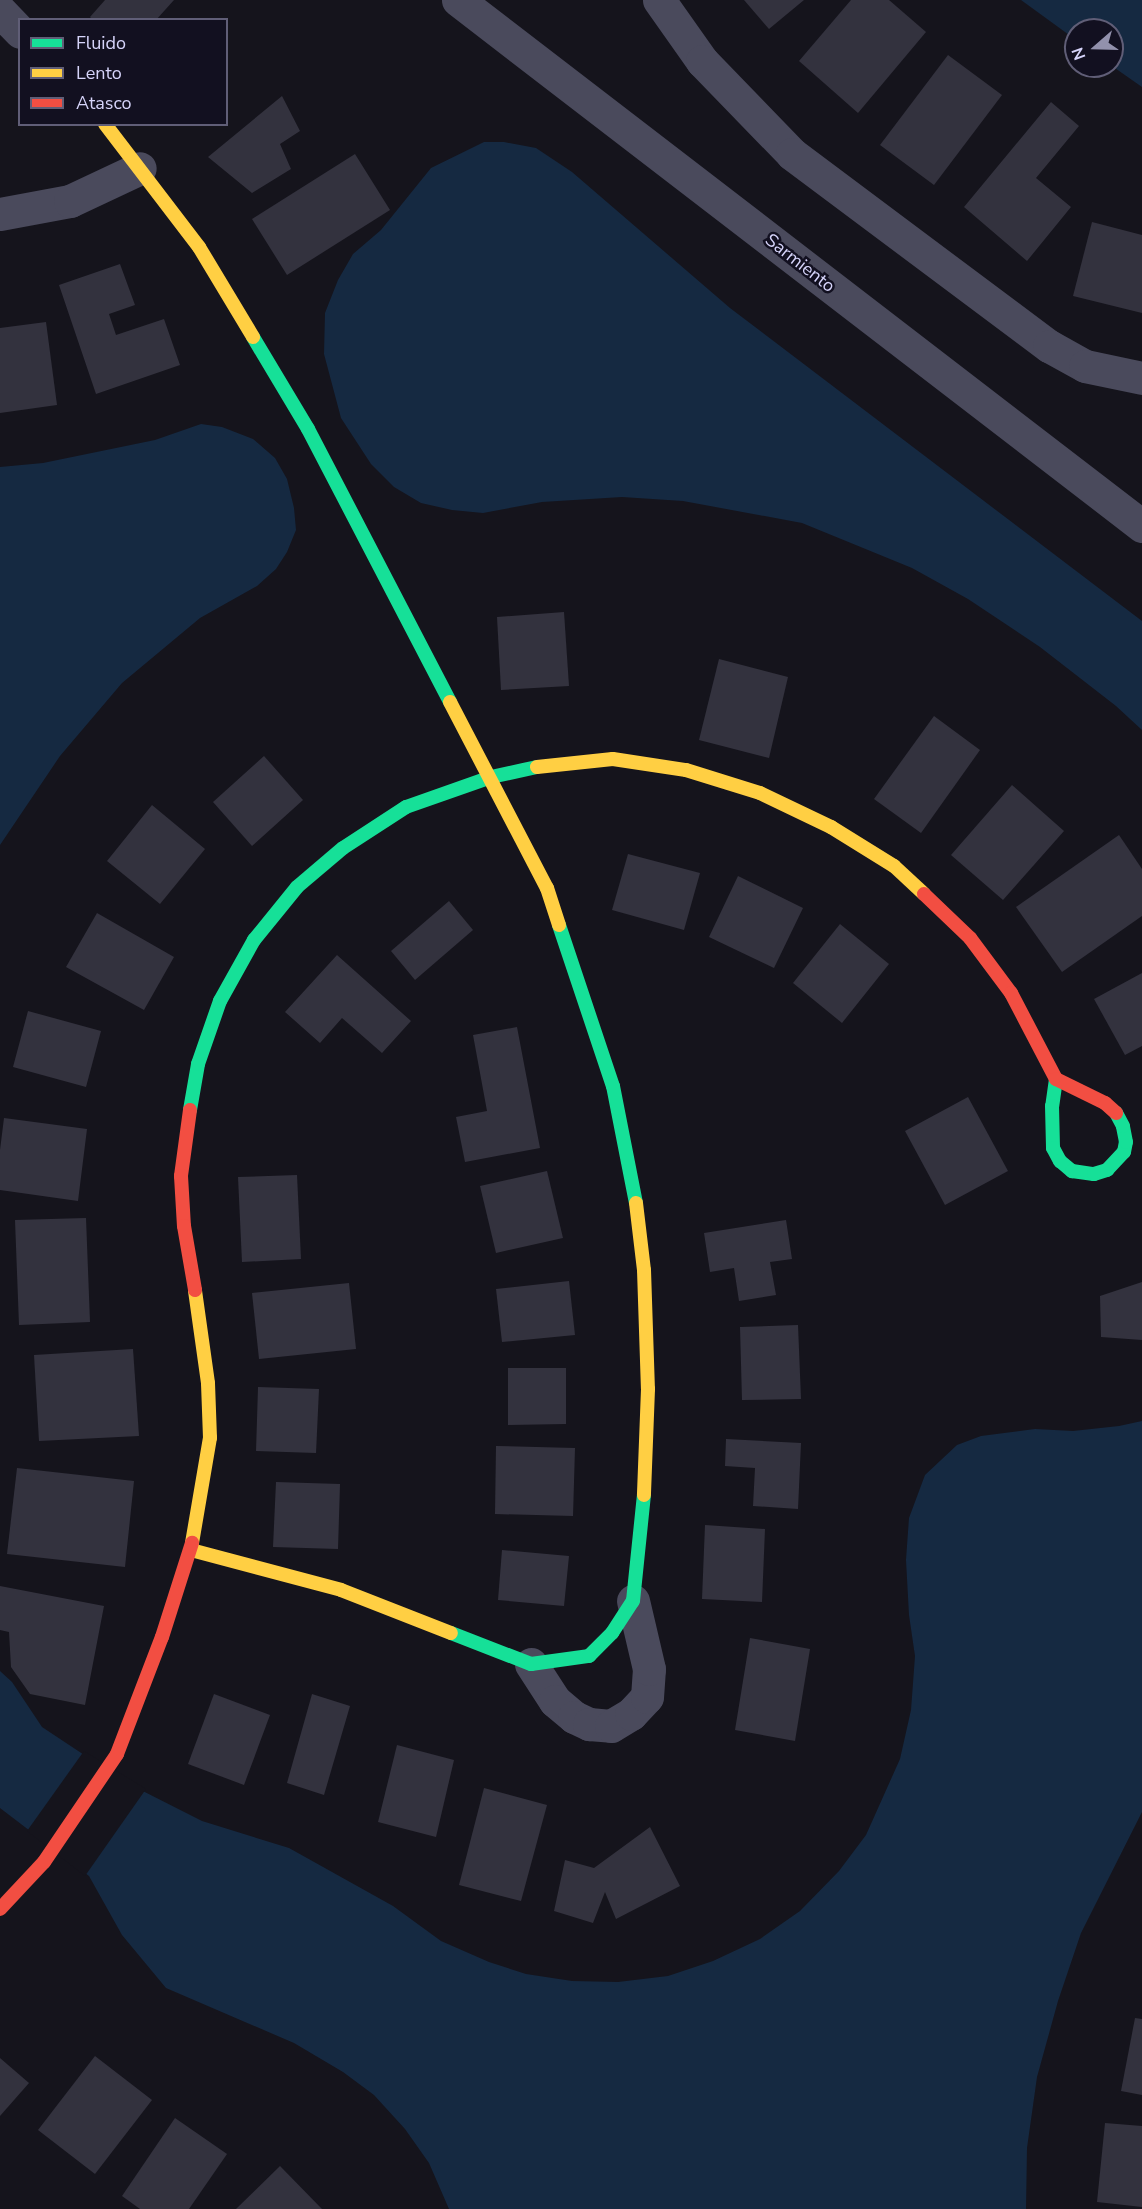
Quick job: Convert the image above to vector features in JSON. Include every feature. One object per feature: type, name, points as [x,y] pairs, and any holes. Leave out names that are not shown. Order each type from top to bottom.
[{"type":"street","name":"Sarmiento","points":[[458,0],[1142,526]]},
{"type":"street","points":[[659,0],[702,61],[792,154],[1049,346],[1085,366],[1142,378]]},
{"type":"street","points":[[0,11],[18,30]]},
{"type":"street","points":[[107,126],[199,247],[308,429],[547,888],[613,1086],[633,1177],[644,1270],[648,1389],[644,1506],[633,1601],[649,1669],[647,1697],[631,1714],[611,1726],[589,1724],[574,1717],[555,1701],[531,1664]]},
{"type":"street","points":[[0,214],[70,201],[140,168]]},
{"type":"street","points":[[0,1909],[44,1862],[117,1754],[162,1637],[191,1551],[210,1438],[208,1383],[195,1275],[184,1226],[181,1176],[186,1130],[198,1064],[220,1001],[254,940],[297,887],[343,848],[406,807],[491,777],[556,763],[613,759],[686,770],[749,789],[831,827],[894,866],[970,938],[1011,993],[1056,1079],[1051,1114],[1053,1148],[1060,1161],[1072,1171],[1094,1174],[1107,1170],[1124,1152],[1126,1142],[1123,1126],[1117,1114],[1105,1103],[1056,1079]]},
{"type":"street","points":[[191,1551],[341,1590],[531,1664],[589,1656],[612,1633],[633,1601]]},
{"type":"water","points":[[1021,0],[1142,0],[1142,87],[1124,74],[1124,18],[1064,18],[1064,31]]},
{"type":"water","points":[[484,142],[504,142],[536,148],[572,172],[730,308],[1142,621],[1142,730],[1116,706],[1040,647],[968,599],[912,568],[802,523],[683,501],[622,497],[542,502],[483,513],[452,510],[421,503],[394,487],[371,464],[341,418],[324,354],[325,313],[338,280],[353,254],[381,230],[431,168]]},
{"type":"water","points":[[201,424],[222,427],[253,439],[275,458],[287,479],[294,508],[296,530],[287,552],[276,569],[257,586],[200,618],[122,683],[60,756],[0,845],[0,467],[43,463],[155,440]]},
{"type":"water","points":[[1142,1421],[1142,1812],[1081,1933],[1058,2001],[1037,2077],[1027,2148],[1026,2209],[449,2209],[429,2163],[405,2129],[374,2095],[343,2072],[294,2043],[166,1988],[122,1935],[89,1876],[0,1808],[0,1671],[12,1682],[42,1727],[125,1782],[202,1821],[289,1848],[393,1906],[441,1941],[489,1962],[526,1974],[572,1981],[618,1982],[668,1976],[713,1961],[760,1939],[800,1911],[839,1871],[866,1835],[900,1759],[911,1710],[915,1656],[909,1615],[906,1560],[909,1518],[925,1475],[957,1445],[981,1436],[1035,1429],[1073,1431]]},
{"type":"pier","points":[[84,1751],[146,1789],[85,1876],[27,1831]]},
{"type":"building","points":[[105,0],[174,0],[158,18],[90,17]]},
{"type":"building","points":[[744,0],[804,0],[769,29]]},
{"type":"building","points":[[851,0],[889,0],[926,32],[858,113],[799,61]]},
{"type":"building","points":[[948,55],[1002,95],[934,185],[880,145]]},
{"type":"building","points":[[282,96],[300,131],[280,144],[291,169],[252,193],[208,157]]},
{"type":"building","points":[[1051,102],[1079,126],[1036,178],[1071,207],[1027,261],[964,207]]},
{"type":"building","points":[[355,154],[390,210],[287,275],[252,219]]},
{"type":"building","points":[[1092,222],[1142,235],[1142,313],[1073,296]]},
{"type":"building","points":[[120,264],[135,305],[109,314],[116,335],[164,319],[180,365],[96,394],[59,285]]},
{"type":"building","points":[[46,322],[57,405],[0,413],[0,328]]},
{"type":"building","points":[[564,612],[569,686],[501,690],[497,617]]},
{"type":"building","points":[[719,659],[788,677],[769,758],[699,740]]},
{"type":"building","points":[[934,716],[980,750],[921,833],[874,799]]},
{"type":"building","points":[[264,756],[303,800],[252,846],[213,802]]},
{"type":"building","points":[[1012,785],[1064,831],[1003,900],[951,855]]},
{"type":"building","points":[[152,805],[205,849],[160,904],[107,861]]},
{"type":"building","points":[[1119,835],[1142,869],[1142,916],[1062,972],[1016,907]]},
{"type":"building","points":[[628,854],[700,873],[684,930],[612,910]]},
{"type":"building","points":[[738,876],[803,908],[774,968],[709,937]]},
{"type":"building","points":[[449,901],[473,930],[415,980],[391,951]]},
{"type":"building","points":[[97,913],[174,957],[144,1010],[66,967]]},
{"type":"building","points":[[840,924],[889,964],[842,1023],[793,983]]},
{"type":"building","points":[[337,955],[411,1021],[382,1053],[342,1018],[320,1043],[285,1012]]},
{"type":"building","points":[[1142,973],[1142,1046],[1125,1055],[1094,999]]},
{"type":"building","points":[[28,1011],[101,1031],[86,1087],[13,1067]]},
{"type":"building","points":[[517,1027],[540,1148],[465,1162],[456,1117],[487,1111],[473,1035]]},
{"type":"building","points":[[968,1097],[1008,1171],[945,1205],[905,1131]]},
{"type":"building","points":[[4,1118],[87,1129],[78,1201],[0,1190],[0,1150]]},
{"type":"building","points":[[547,1171],[563,1238],[496,1253],[480,1186]]},
{"type":"building","points":[[297,1175],[301,1259],[242,1262],[238,1177]]},
{"type":"building","points":[[86,1218],[90,1322],[19,1325],[15,1220]]},
{"type":"building","points":[[786,1220],[792,1259],[770,1262],[776,1295],[739,1301],[734,1268],[710,1272],[704,1233]]},
{"type":"building","points":[[569,1281],[575,1335],[502,1342],[496,1289]]},
{"type":"building","points":[[1142,1282],[1142,1340],[1101,1337],[1100,1296]]},
{"type":"building","points":[[349,1283],[356,1349],[259,1359],[252,1293]]},
{"type":"building","points":[[798,1325],[801,1399],[742,1400],[740,1327]]},
{"type":"building","points":[[133,1349],[139,1436],[39,1441],[34,1355]]},
{"type":"building","points":[[508,1368],[566,1368],[566,1424],[508,1425]]},
{"type":"building","points":[[258,1387],[319,1389],[316,1453],[256,1451]]},
{"type":"building","points":[[726,1439],[801,1443],[798,1509],[753,1506],[755,1468],[725,1466]]},
{"type":"building","points":[[496,1446],[575,1448],[573,1516],[495,1514]]},
{"type":"building","points":[[17,1468],[134,1481],[125,1567],[7,1554]]},
{"type":"building","points":[[276,1482],[340,1484],[338,1549],[273,1547]]},
{"type":"building","points":[[705,1525],[765,1529],[762,1602],[702,1599]]},
{"type":"building","points":[[502,1550],[569,1556],[564,1606],[498,1600]]},
{"type":"building","points":[[0,1586],[104,1606],[85,1705],[30,1694],[11,1667],[9,1632],[0,1630]]},
{"type":"building","points":[[750,1638],[810,1649],[795,1741],[735,1730]]},
{"type":"building","points":[[214,1694],[270,1715],[244,1785],[188,1764]]},
{"type":"building","points":[[312,1694],[350,1706],[324,1795],[287,1783]]},
{"type":"building","points":[[397,1745],[454,1760],[436,1837],[378,1822]]},
{"type":"building","points":[[484,1788],[547,1805],[521,1901],[459,1885]]},
{"type":"building","points":[[650,1827],[680,1886],[616,1919],[605,1892],[593,1923],[554,1911],[565,1860],[594,1868]]},
{"type":"building","points":[[1135,2018],[1142,2019],[1142,2095],[1121,2091]]},
{"type":"building","points":[[95,2056],[152,2100],[95,2174],[38,2130]]},
{"type":"building","points":[[0,2058],[29,2083],[0,2116]]},
{"type":"building","points":[[175,2118],[227,2154],[189,2209],[140,2209],[122,2196]]},
{"type":"building","points":[[1105,2123],[1142,2126],[1142,2207],[1097,2202]]},
{"type":"building","points":[[280,2166],[322,2209],[236,2209]]},
{"type":"traffic: fast","points":[[253,337],[308,429],[450,702]]},
{"type":"traffic: fast","points":[[190,1110],[198,1064],[220,1001],[254,940],[297,887],[343,848],[406,807],[491,777],[537,767]]},
{"type":"traffic: fast","points":[[559,925],[613,1086],[636,1203]]},
{"type":"traffic: fast","points":[[1056,1079],[1052,1106],[1053,1148],[1060,1161],[1072,1171],[1094,1174],[1107,1170],[1124,1152],[1126,1142],[1123,1126],[1116,1113]]},
{"type":"traffic: fast","points":[[451,1633],[531,1664],[589,1656],[612,1633],[633,1601],[644,1495]]},
{"type":"traffic: slow","points":[[107,126],[199,247],[253,337]]},
{"type":"traffic: slow","points":[[450,702],[547,888],[559,925]]},
{"type":"traffic: slow","points":[[537,767],[613,759],[686,770],[760,793],[831,827],[894,866],[924,894]]},
{"type":"traffic: slow","points":[[636,1203],[644,1270],[648,1389],[644,1495]]},
{"type":"traffic: slow","points":[[192,1543],[210,1438],[208,1383],[195,1290]]},
{"type":"traffic: slow","points":[[191,1550],[341,1590],[451,1633]]},
{"type":"traffic: jam","points":[[924,894],[970,938],[1011,993],[1056,1079],[1105,1103],[1116,1113]]},
{"type":"traffic: jam","points":[[190,1110],[181,1176],[184,1226],[195,1290]]},
{"type":"traffic: jam","points":[[0,1909],[44,1862],[117,1754],[162,1637],[192,1543]]}]
